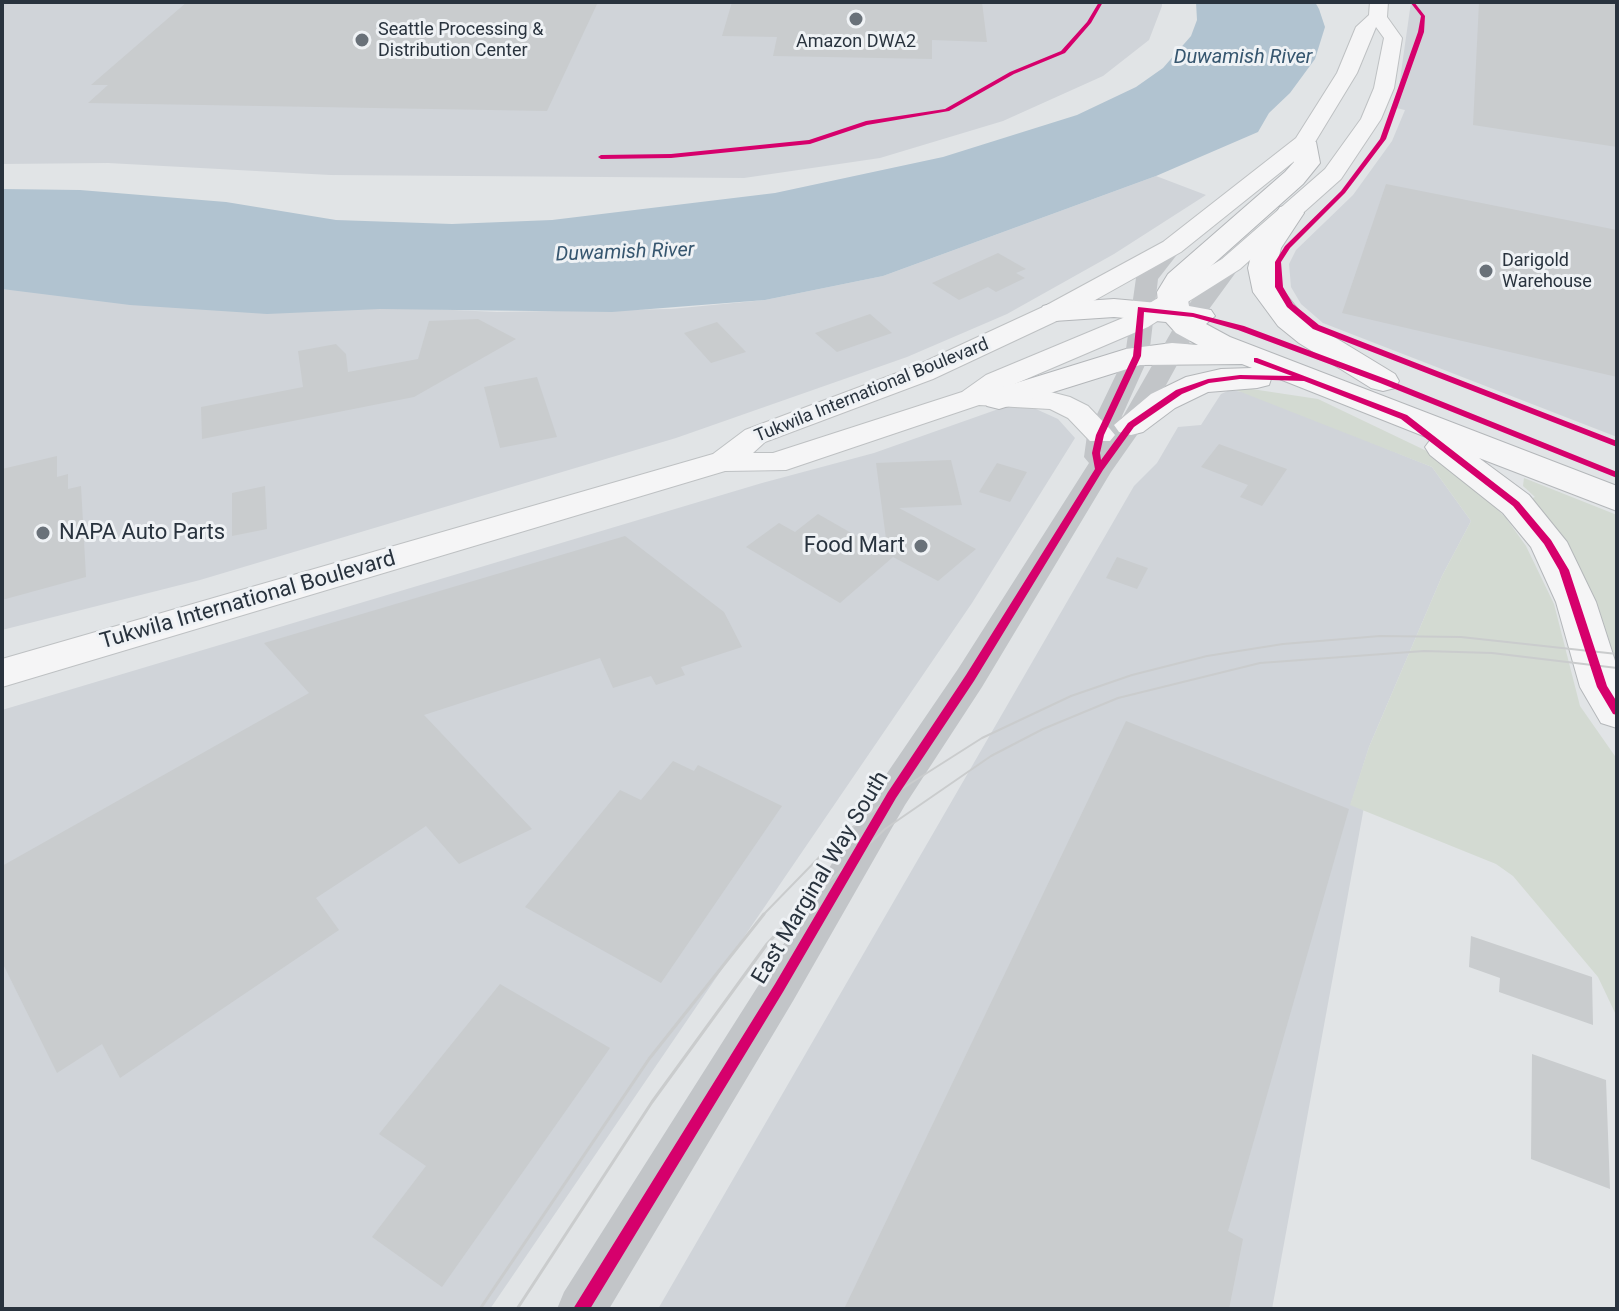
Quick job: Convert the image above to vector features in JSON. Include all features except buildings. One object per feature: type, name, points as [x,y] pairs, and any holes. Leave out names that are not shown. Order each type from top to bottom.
[{"type":"highway","points":[[986,398],[1137,356],[1167,318],[1172,292],[1183,273],[1269,203],[1307,163],[1304,142]]},
{"type":"highway","points":[[1290,213],[1267,248],[1262,268],[1268,292],[1289,319],[1394,399],[1516,504],[1548,542],[1576,602],[1602,687],[1617,711]]},
{"type":"highway","points":[[1054,312],[1167,318],[1241,328],[1617,499]]},
{"type":"highway","points":[[1167,318],[1303,379],[1394,399],[1617,475]]},
{"type":"highway","points":[[1110,443],[1179,392],[1208,381],[1240,377],[1303,379]]},
{"type":"main road","points":[[1167,318],[1333,174],[1371,119],[1384,88],[1393,38],[1379,9],[1365,27],[1347,73],[1304,142]]},
{"type":"main road","name":"Tukwila International Boulevard","points":[[724,461],[755,436],[923,373],[1054,312],[1172,247],[1304,142]]},
{"type":"main road","name":"Tukwila International Boulevard","points":[[2,673],[724,461],[775,463],[986,398],[996,381],[1167,318]]},
{"type":"main road","points":[[986,398],[1039,398],[1060,403],[1088,420],[1110,443]]},
{"type":"street","points":[[1110,443],[1167,318],[1147,278],[1172,247]]},
{"type":"street","points":[[1110,443],[1137,356]]},
{"type":"street","name":"East Marginal Way South","points":[[581,1309],[779,988],[892,795],[970,678],[1110,443]]},
{"type":"shaded area","points":[[2,2],[1162,2],[1162,6],[1149,40],[1103,76],[1003,121],[880,158],[744,178],[330,175],[108,163],[2,164]]},
{"type":"shaded area","points":[[1411,2],[1617,2],[1617,437],[1323,323],[1301,304],[1291,287],[1289,264],[1296,250],[1353,195],[1392,141],[1405,110],[1396,108]]},
{"type":"shaded area","points":[[1156,176],[1206,195],[1114,254],[1007,314],[907,357],[676,438],[200,580],[2,630],[2,289],[497,312],[671,309],[765,300],[883,276]]},
{"type":"shaded area","points":[[1245,388],[1318,399],[1435,455],[1475,486],[1506,518],[1526,546],[1554,604],[1580,706],[1617,759],[1617,1017],[1598,977],[1513,876],[1496,864],[1350,805],[1369,747],[1442,576],[1471,521],[1432,467],[1236,390]]},
{"type":"shaded area","points":[[1230,390],[1249,393],[1432,467],[1471,521],[1442,576],[1369,747],[1351,804],[1364,807],[1272,1309],[658,1309],[1134,486],[1157,463],[1178,427],[1201,425],[1221,394]]},
{"type":"shaded area","points":[[1027,405],[1058,419],[1075,438],[972,603],[490,1309],[2,1309],[2,710],[762,483],[874,453],[1007,406]]},
{"type":"shaded area","points":[[1524,478],[1617,515],[1617,665],[1527,500],[1535,497],[1523,486]]},
{"type":"water","name":"Duwamish River","points":[[1196,2],[1315,2],[1319,9],[1325,27],[1315,59],[1290,93],[1269,113],[1258,132],[1156,176],[883,276],[765,300],[612,312],[380,309],[267,314],[130,305],[2,289],[2,189],[80,190],[226,202],[336,220],[452,224],[552,220],[775,193],[943,157],[1077,115],[1136,87],[1163,68],[1191,36],[1197,20]]},
{"type":"tram line","points":[[762,916],[834,842],[897,792],[982,738],[1071,696],[1132,675],[1207,656],[1283,644],[1380,636],[1461,637],[1617,654]]},
{"type":"tram line","points":[[794,915],[885,829],[991,756],[1043,729],[1118,698],[1260,663],[1424,651],[1492,653],[1617,668]]},
{"type":"tram line","points":[[480,1309],[649,1059],[764,914]]},
{"type":"tram line","points":[[517,1309],[652,1102],[767,944],[794,915]]},
{"type":"cycle path","points":[[601,157],[671,156],[810,142],[866,123],[947,110],[1012,73],[1063,52],[1089,23],[1101,2]]},
{"type":"cycle path","points":[[1412,2],[1423,16],[1421,32],[1383,139],[1343,192],[1287,247],[1278,262],[1279,287],[1290,305],[1316,327],[1617,444]]},
{"type":"cycle path","points":[[1099,469],[1096,453],[1100,435],[1137,356],[1141,309],[1193,315],[1241,328],[1617,475]]},
{"type":"cycle path","points":[[1257,360],[1404,417],[1516,504],[1548,542],[1564,570],[1602,687],[1617,711]]},
{"type":"cycle path","points":[[581,1309],[779,988],[892,795],[970,678],[1099,469],[1131,425],[1179,392],[1208,381],[1240,377],[1303,379]]},
{"type":"place","name":"Amazon DWA2","points":[[856,19]]},
{"type":"place","name":"Seattle Processing & Distribution Center","points":[[362,40]]},
{"type":"place","name":"Darigold Warehouse","points":[[1486,271]]},
{"type":"place","name":"NAPA Auto Parts","points":[[43,533]]},
{"type":"place","name":"Food Mart","points":[[921,546]]}]
